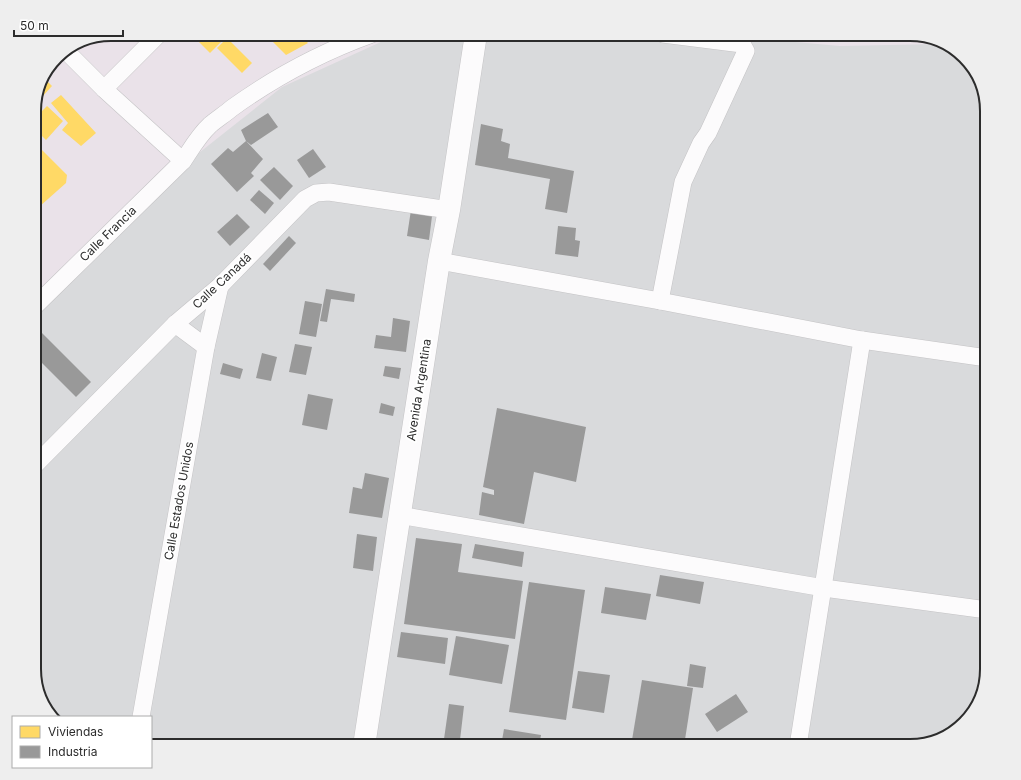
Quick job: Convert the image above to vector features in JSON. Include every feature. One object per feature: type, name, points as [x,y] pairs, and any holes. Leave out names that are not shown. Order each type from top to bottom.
[{"type":"street","points":[[104,89],[152,41]]},
{"type":"street","name":"Calle Francia","points":[[41,300],[183,162],[197,139],[210,125],[276,78],[356,41]]},
{"type":"street","name":"Avenida Argentina","points":[[365,739],[399,515],[475,41]]},
{"type":"street","points":[[660,301],[683,182],[701,143],[708,133],[746,51],[742,44],[718,41]]},
{"type":"street","points":[[70,55],[104,89],[183,162]]},
{"type":"street","points":[[163,144],[172,146],[188,144],[197,139]]},
{"type":"street","name":"Calle Canadá","points":[[41,459],[175,324],[220,286],[305,199],[316,194],[329,192],[449,210]]},
{"type":"street","points":[[439,261],[660,301],[862,340],[980,357]]},
{"type":"street","name":"Calle Estados Unidos","points":[[141,716],[206,347],[220,286]]},
{"type":"street","points":[[175,324],[206,347]]},
{"type":"street","points":[[799,739],[862,340]]},
{"type":"street","points":[[399,515],[824,588],[980,609]]},
{"type":"shaded area","points":[[383,41],[785,41],[840,46],[929,44],[941,48],[960,61],[973,80],[978,93],[980,111],[980,669],[976,692],[966,712],[956,722],[941,732],[928,737],[910,739],[152,739],[152,716],[59,716],[48,700],[43,687],[41,674],[41,310],[190,160],[282,87]]},
{"type":"building: Viviendas","points":[[198,41],[222,41],[210,53]]},
{"type":"building: Viviendas","points":[[224,41],[230,41],[252,63],[242,73],[217,48]]},
{"type":"building: Viviendas","points":[[272,41],[306,41],[308,43],[286,55]]},
{"type":"building: Viviendas","points":[[47,81],[52,86],[42,97]]},
{"type":"building: Viviendas","points":[[61,95],[96,133],[81,146],[62,130],[68,123],[51,103]]},
{"type":"building: Viviendas","points":[[47,106],[63,121],[46,140],[41,135],[41,112]]},
{"type":"building: Viviendas","points":[[41,149],[67,175],[66,183],[41,205]]},
{"type":"building: Industria","points":[[268,113],[278,127],[251,145],[246,141],[241,130]]},
{"type":"building: Industria","points":[[481,124],[503,129],[501,141],[510,144],[508,158],[574,171],[567,213],[545,209],[550,179],[475,165]]},
{"type":"building: Industria","points":[[246,141],[263,159],[251,173],[254,176],[237,192],[211,164],[228,148],[233,152]]},
{"type":"building: Industria","points":[[313,149],[326,167],[309,178],[297,160]]},
{"type":"building: Industria","points":[[274,167],[293,186],[280,200],[260,180]]},
{"type":"building: Industria","points":[[259,190],[274,203],[265,214],[250,200]]},
{"type":"building: Industria","points":[[411,210],[428,212],[432,216],[429,240],[407,236]]},
{"type":"building: Industria","points":[[237,214],[250,227],[230,246],[217,232]]},
{"type":"building: Industria","points":[[558,226],[576,228],[575,240],[580,241],[578,257],[555,254]]},
{"type":"building: Industria","points":[[289,236],[296,243],[270,271],[263,264]]},
{"type":"building: Industria","points":[[326,289],[355,294],[354,302],[331,299],[327,322],[320,321]]},
{"type":"building: Industria","points":[[305,301],[322,304],[316,337],[299,334]]},
{"type":"building: Industria","points":[[393,318],[410,321],[406,352],[374,348],[376,335],[391,337]]},
{"type":"building: Industria","points":[[41,332],[91,382],[76,397],[41,362]]},
{"type":"building: Industria","points":[[295,344],[312,347],[306,375],[289,372]]},
{"type":"building: Industria","points":[[262,353],[277,357],[271,381],[256,378]]},
{"type":"building: Industria","points":[[223,363],[243,369],[240,379],[220,374]]},
{"type":"building: Industria","points":[[385,366],[401,368],[399,379],[383,376]]},
{"type":"building: Industria","points":[[308,394],[333,399],[327,430],[302,425]]},
{"type":"building: Industria","points":[[381,403],[395,407],[393,416],[379,413]]},
{"type":"building: Industria","points":[[497,408],[586,427],[576,482],[534,472],[524,524],[479,515],[482,492],[494,495],[494,490],[483,487]]},
{"type":"building: Industria","points":[[365,473],[389,478],[382,518],[349,513],[353,487],[362,489]]},
{"type":"building: Industria","points":[[357,534],[377,537],[373,571],[353,568]]},
{"type":"building: Industria","points":[[416,538],[462,544],[458,572],[523,581],[515,639],[404,624]]},
{"type":"building: Industria","points":[[475,544],[524,552],[522,567],[472,558]]},
{"type":"building: Industria","points":[[660,575],[704,582],[700,604],[656,596]]},
{"type":"building: Industria","points":[[529,582],[585,590],[566,720],[509,712]]},
{"type":"building: Industria","points":[[605,587],[651,594],[646,620],[601,613]]},
{"type":"building: Industria","points":[[401,632],[448,638],[445,664],[397,657]]},
{"type":"building: Industria","points":[[456,636],[509,645],[502,684],[449,675]]},
{"type":"building: Industria","points":[[690,664],[706,667],[703,688],[687,686]]},
{"type":"building: Industria","points":[[578,671],[610,675],[604,713],[572,708]]},
{"type":"building: Industria","points":[[642,680],[693,688],[685,739],[632,739]]},
{"type":"building: Industria","points":[[736,694],[748,712],[717,732],[705,714]]},
{"type":"building: Industria","points":[[449,704],[464,706],[460,739],[444,739]]},
{"type":"building: Industria","points":[[504,729],[541,735],[540,739],[502,739]]}]
